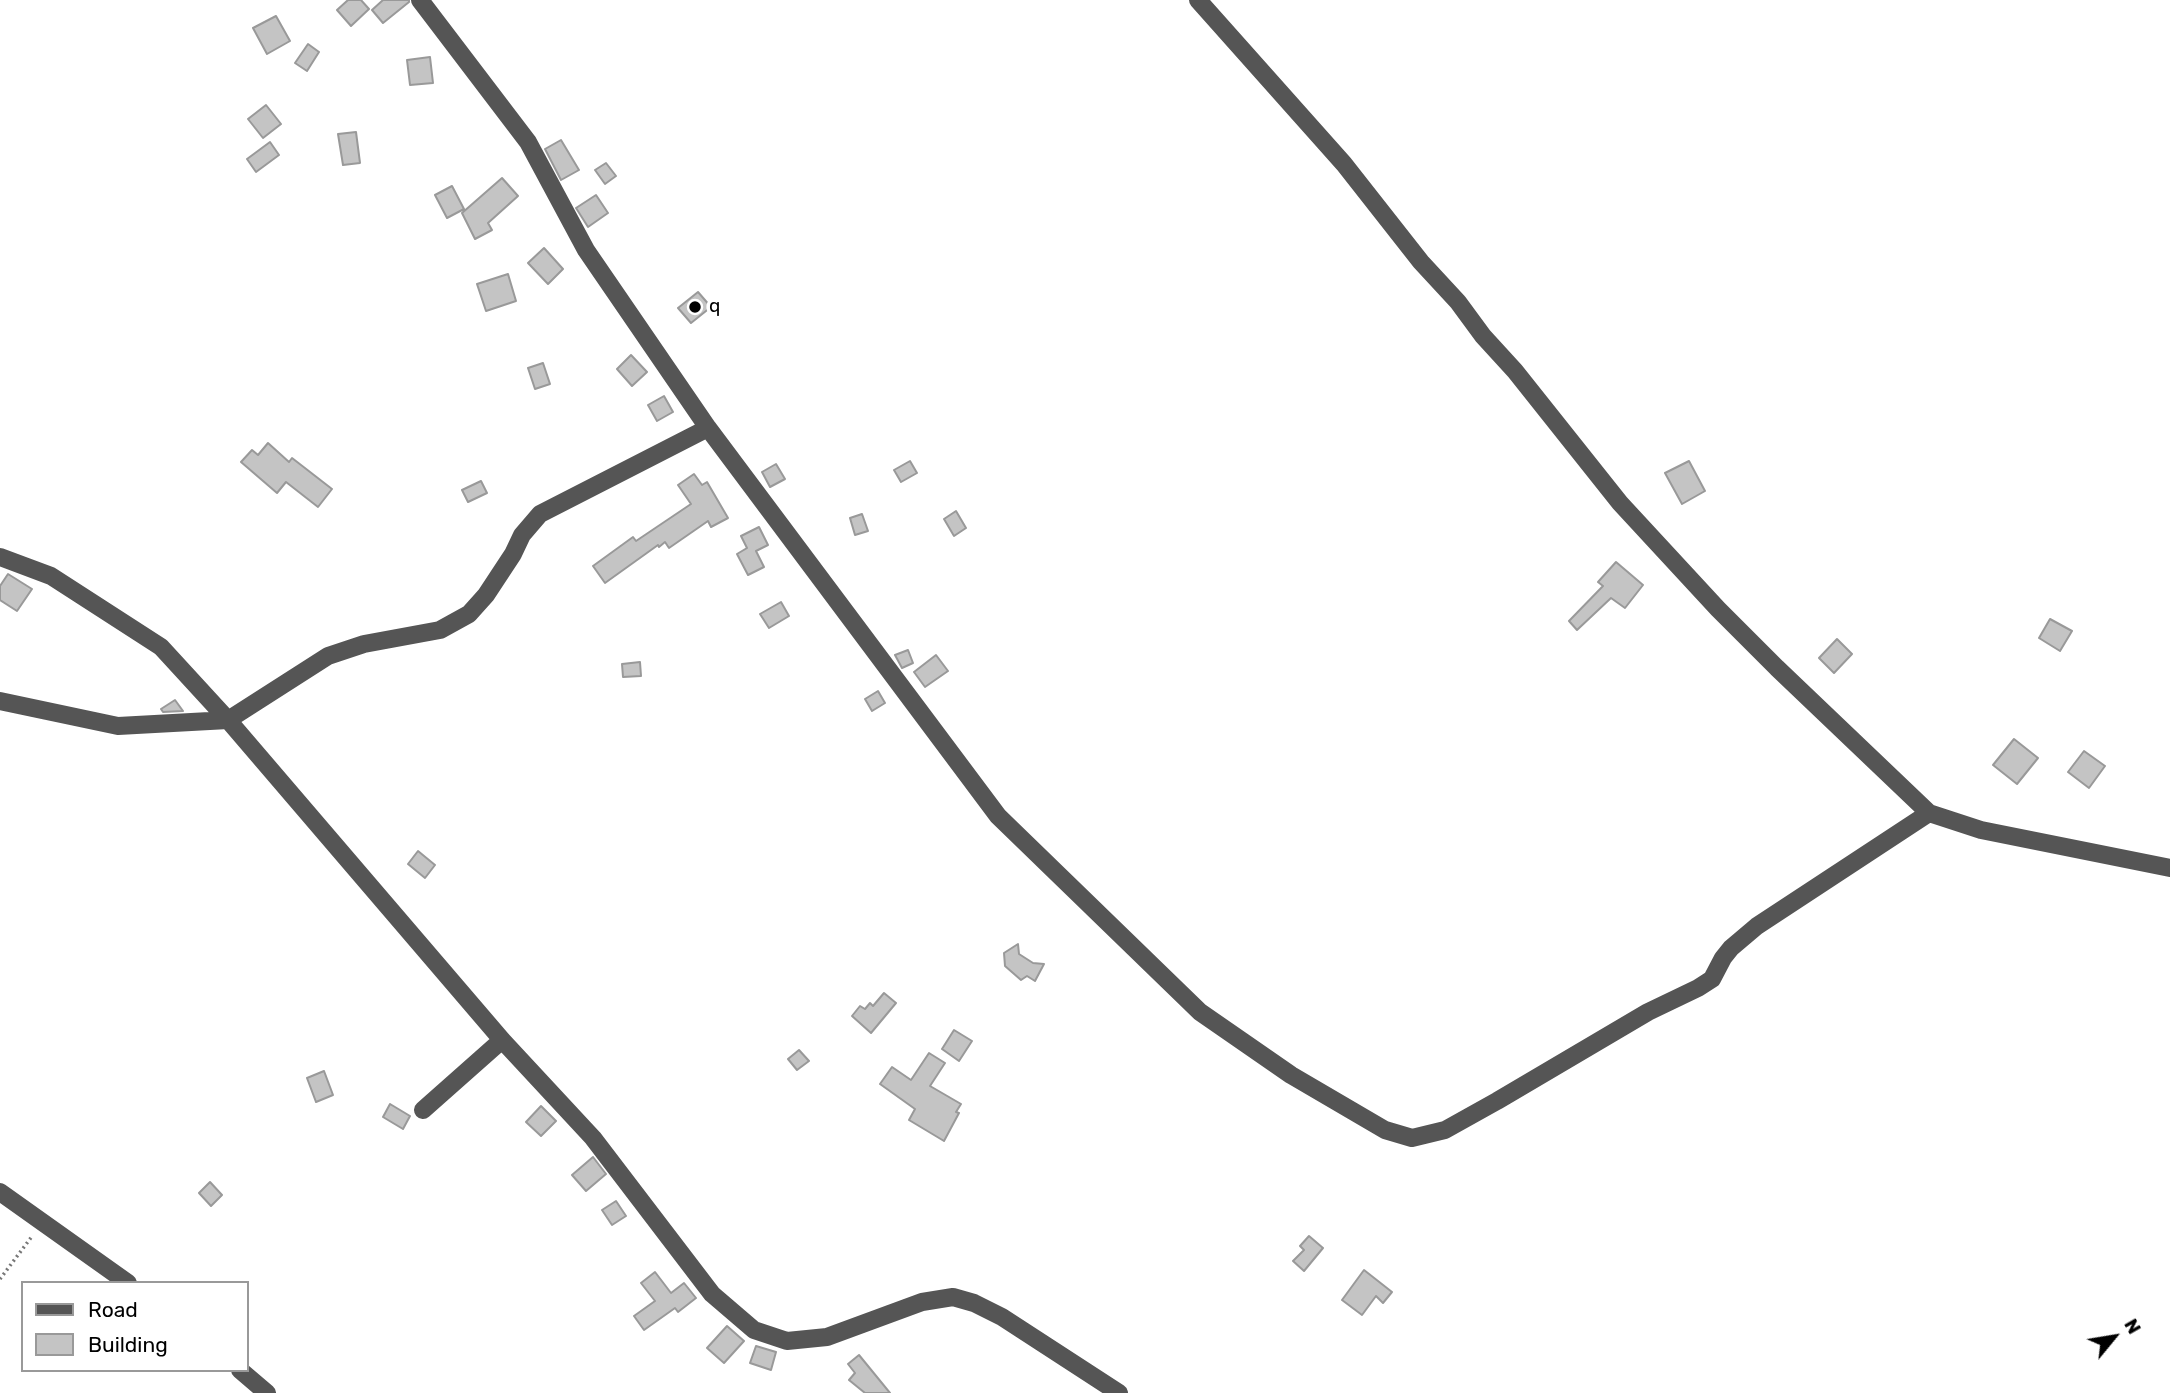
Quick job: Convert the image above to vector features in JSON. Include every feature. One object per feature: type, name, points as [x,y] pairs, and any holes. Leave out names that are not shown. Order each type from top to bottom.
[{"type":"street","points":[[420,0],[528,142],[586,250],[708,428],[998,816],[1199,1012],[1291,1075],[1385,1130],[1412,1138],[1445,1130],[1648,1012],[1698,988],[1712,979],[1723,958],[1757,926],[1929,813]]},
{"type":"street","points":[[1198,0],[1344,164],[1421,262],[1515,371],[1620,503],[1757,648],[1929,813],[1980,830],[2170,869]]},
{"type":"street","points":[[0,701],[118,726],[228,720],[328,656],[364,644],[440,630],[469,614],[486,595],[522,535],[540,514],[708,428]]},
{"type":"street","points":[[0,558],[51,576],[161,647],[228,720],[502,1040],[593,1138],[712,1294],[754,1330],[787,1341],[827,1337],[922,1302],[953,1297],[974,1303],[1002,1317],[1119,1393]]},
{"type":"street","points":[[423,1110],[502,1040]]},
{"type":"street","points":[[0,1192],[125,1281]]},
{"type":"street","points":[[242,1372],[267,1393]]},
{"type":"path","points":[[0,1279],[42,1222]]},
{"type":"building","points":[[348,0],[361,0],[369,9],[351,26],[337,10]]},
{"type":"building","points":[[383,0],[409,2],[383,23],[372,10]]},
{"type":"building","points":[[276,16],[290,41],[267,54],[253,28]]},
{"type":"building","points":[[308,44],[319,52],[307,71],[295,63]]},
{"type":"building","points":[[430,57],[433,83],[410,85],[407,60]]},
{"type":"building","points":[[266,105],[281,124],[263,138],[248,119]]},
{"type":"building","points":[[356,132],[360,163],[343,165],[338,134]]},
{"type":"building","points":[[561,140],[579,170],[561,180],[545,149]]},
{"type":"building","points":[[270,142],[279,155],[256,172],[247,159]]},
{"type":"building","points":[[606,163],[616,176],[605,184],[595,170]]},
{"type":"building","points":[[502,178],[518,196],[488,223],[492,230],[475,239],[462,213]]},
{"type":"building","points":[[452,186],[464,209],[447,218],[435,195]]},
{"type":"building","points":[[596,195],[608,213],[588,227],[576,208]]},
{"type":"building","points":[[544,248],[563,269],[548,284],[528,263]]},
{"type":"building","points":[[508,274],[516,301],[486,311],[477,284]]},
{"type":"building","name":"q","points":[[698,292],[711,307],[691,323],[678,308]]},
{"type":"building","points":[[631,355],[647,372],[632,386],[617,369]]},
{"type":"building","points":[[543,363],[550,384],[535,389],[528,368]]},
{"type":"building","points":[[664,396],[673,412],[657,421],[648,405]]},
{"type":"building","points":[[268,443],[289,462],[292,458],[332,489],[318,507],[286,482],[277,493],[241,462],[252,450],[258,455]]},
{"type":"building","points":[[910,461],[917,473],[901,482],[894,470]]},
{"type":"building","points":[[1689,461],[1705,491],[1682,504],[1665,473]]},
{"type":"building","points":[[776,464],[785,479],[770,487],[762,472]]},
{"type":"building","points":[[694,474],[702,485],[707,482],[728,518],[711,527],[708,521],[669,548],[665,542],[659,547],[658,545],[605,583],[593,566],[633,537],[636,541],[691,504],[678,485]]},
{"type":"building","points":[[481,481],[487,493],[468,502],[462,490]]},
{"type":"building","points":[[956,511],[966,528],[954,536],[944,519]]},
{"type":"building","points":[[862,514],[868,531],[855,535],[850,518]]},
{"type":"building","points":[[759,527],[768,545],[756,551],[764,567],[748,575],[737,554],[747,548],[741,536]]},
{"type":"building","points":[[1616,562],[1643,585],[1625,608],[1611,598],[1577,630],[1569,621],[1603,586],[1598,582]]},
{"type":"building","points":[[8,574],[32,589],[17,611],[0,600],[0,586]]},
{"type":"building","points":[[781,602],[789,616],[769,628],[760,614]]},
{"type":"building","points":[[2050,619],[2072,631],[2060,651],[2039,638]]},
{"type":"building","points":[[1837,639],[1852,654],[1834,673],[1819,658]]},
{"type":"building","points":[[908,650],[913,663],[902,668],[895,655]]},
{"type":"building","points":[[936,655],[948,671],[925,687],[914,672]]},
{"type":"building","points":[[640,662],[641,676],[623,677],[622,664]]},
{"type":"building","points":[[878,691],[885,703],[872,711],[865,699]]},
{"type":"building","points":[[175,700],[183,711],[163,712],[161,709]]},
{"type":"building","points":[[2014,739],[2038,758],[2017,784],[1993,765]]},
{"type":"building","points":[[2084,751],[2105,766],[2089,788],[2068,772]]},
{"type":"building","points":[[418,851],[435,865],[425,878],[408,864]]},
{"type":"building","points":[[1018,944],[1019,954],[1033,963],[1044,964],[1035,981],[1027,976],[1021,980],[1005,966],[1004,953]]},
{"type":"building","points":[[884,993],[896,1003],[871,1033],[852,1016],[860,1006],[865,1009],[870,1003],[873,1006]]},
{"type":"building","points":[[954,1030],[972,1041],[959,1061],[942,1049]]},
{"type":"building","points":[[799,1050],[809,1061],[797,1070],[788,1059]]},
{"type":"building","points":[[929,1053],[945,1063],[930,1086],[961,1104],[944,1141],[909,1120],[915,1109],[880,1084],[892,1067],[911,1080]]},
{"type":"building","points":[[324,1071],[333,1095],[316,1102],[307,1078]]},
{"type":"building","points":[[390,1104],[410,1116],[403,1129],[383,1117]]},
{"type":"building","points":[[541,1106],[556,1121],[541,1136],[526,1122]]},
{"type":"building","points":[[593,1157],[606,1174],[586,1191],[572,1175]]},
{"type":"building","points":[[210,1182],[222,1195],[211,1206],[199,1193]]},
{"type":"building","points":[[616,1201],[626,1216],[612,1225],[602,1210]]},
{"type":"building","points":[[1309,1236],[1323,1248],[1304,1271],[1293,1261],[1304,1250],[1300,1246]]},
{"type":"building","points":[[1364,1270],[1392,1292],[1383,1303],[1376,1296],[1362,1315],[1342,1300]]},
{"type":"building","points":[[655,1272],[671,1293],[684,1283],[696,1298],[678,1312],[675,1308],[644,1330],[634,1316],[655,1301],[641,1283]]},
{"type":"building","points":[[727,1326],[744,1341],[724,1363],[707,1348]]},
{"type":"building","points":[[756,1346],[776,1352],[771,1370],[750,1363]]},
{"type":"building","points":[[859,1355],[890,1393],[865,1393],[849,1380],[855,1373],[848,1364]]},
{"type":"place","name":"q","points":[[695,307]]}]
